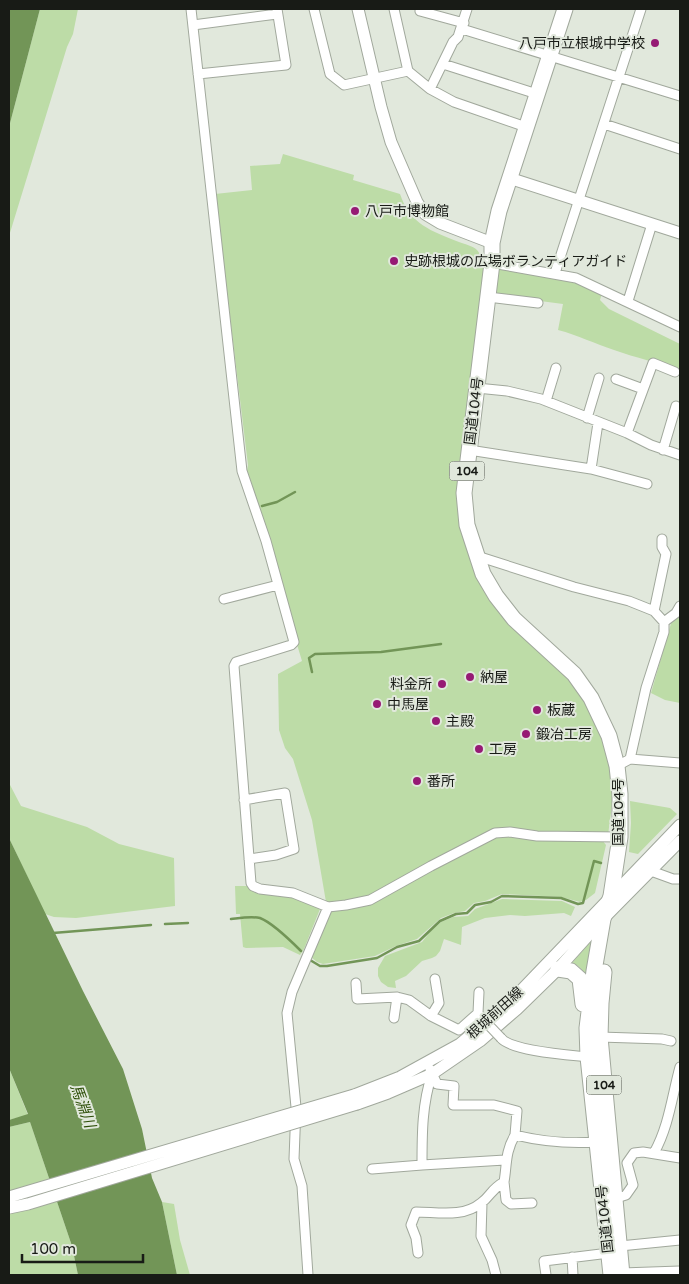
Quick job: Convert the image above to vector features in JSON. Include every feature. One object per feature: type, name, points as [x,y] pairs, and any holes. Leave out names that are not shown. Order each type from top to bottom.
[{"type":"highway","name":"国道104号","points":[[565,9],[498,211],[492,243],[492,263],[464,493],[467,525],[484,574],[496,596],[514,619],[574,674],[591,698],[623,762],[620,794],[620,837],[609,908],[594,971],[587,1028],[588,1057],[597,1142],[609,1199]]},
{"type":"highway","name":"国道104号","points":[[609,908],[612,926],[603,978],[600,1037],[609,1199],[618,1274]]},
{"type":"highway","points":[[558,969],[571,970],[580,978],[587,1028]]},
{"type":"street","points":[[191,9],[242,471],[264,532],[294,642],[291,646],[236,662],[234,666],[251,883],[260,889],[293,893],[328,907],[346,905],[370,900],[495,833],[510,832],[536,836],[620,837]]},
{"type":"street","points":[[314,9],[330,74],[344,85],[408,71]]},
{"type":"street","points":[[358,9],[374,78],[392,142],[416,202],[425,214],[440,223],[492,243]]},
{"type":"street","points":[[394,9],[408,71],[430,89],[454,102],[483,114],[526,127]]},
{"type":"street","points":[[421,9],[420,11],[549,56],[680,96]]},
{"type":"street","points":[[430,89],[453,42],[458,37],[467,9]]},
{"type":"street","points":[[555,273],[641,9]]},
{"type":"street","points":[[193,25],[277,11],[286,65],[198,74]]},
{"type":"street","points":[[442,64],[536,94]]},
{"type":"street","points":[[604,124],[680,149]]},
{"type":"street","points":[[509,178],[680,233]]},
{"type":"street","points":[[628,301],[652,224]]},
{"type":"street","points":[[492,263],[576,278],[680,327]]},
{"type":"street","points":[[488,297],[538,303]]},
{"type":"street","points":[[627,433],[653,363],[676,372]]},
{"type":"street","points":[[546,401],[556,368]]},
{"type":"street","points":[[587,418],[599,378]]},
{"type":"street","points":[[616,379],[643,389]]},
{"type":"street","points":[[477,388],[507,391],[546,401],[627,433],[663,450],[680,455]]},
{"type":"street","points":[[663,450],[676,406]]},
{"type":"street","points":[[591,469],[598,422]]},
{"type":"street","points":[[469,450],[591,469],[647,484]]},
{"type":"street","points":[[654,611],[666,554],[662,547],[662,539]]},
{"type":"street","points":[[477,556],[574,587],[629,601],[654,611],[664,622],[664,632],[623,762],[680,763]]},
{"type":"street","points":[[224,599],[278,585]]},
{"type":"street","points":[[664,622],[676,613],[680,606]]},
{"type":"street","points":[[244,800],[285,794],[294,849],[276,855],[249,859]]},
{"type":"street","points":[[609,908],[680,825]]},
{"type":"street","points":[[609,908],[651,871],[680,841]]},
{"type":"street","points":[[651,871],[673,879],[680,879]]},
{"type":"street","points":[[308,1275],[302,1186],[294,1159],[296,1107],[286,1013],[292,992],[328,907]]},
{"type":"street","name":"根城前田線","points":[[356,1100],[400,1077],[430,1069],[480,1041],[517,1009],[558,969],[609,908]]},
{"type":"street","name":"根城前田線","points":[[430,1069],[510,1002],[609,908]]},
{"type":"street","points":[[431,1016],[439,1003],[435,979]]},
{"type":"street","points":[[356,983],[357,999],[397,997],[409,1000],[431,1016],[459,1030],[479,1014]]},
{"type":"street","points":[[480,992],[479,1014],[505,1043],[527,1049],[588,1057]]},
{"type":"street","points":[[394,1018],[397,997]]},
{"type":"street","points":[[600,1037],[671,1041]]},
{"type":"street","points":[[654,1154],[668,1122],[672,1096],[680,1067]]},
{"type":"street","points":[[430,1069],[437,1084],[454,1086],[453,1105],[494,1105],[517,1111],[515,1135],[505,1160],[504,1182],[506,1200],[511,1204],[532,1203]]},
{"type":"street","points":[[422,1165],[422,1121],[430,1069]]},
{"type":"street","points":[[9,1197],[356,1100]]},
{"type":"street","points":[[9,1208],[28,1204],[356,1100]]},
{"type":"street","points":[[515,1135],[571,1144],[597,1142]]},
{"type":"street","points":[[609,1199],[626,1195],[633,1185],[627,1163],[634,1153],[643,1152],[680,1158]]},
{"type":"street","points":[[372,1169],[505,1160]]},
{"type":"street","points":[[418,1253],[416,1238],[411,1225],[416,1212],[463,1212],[482,1203],[494,1188],[504,1182]]},
{"type":"street","points":[[482,1203],[481,1236],[492,1260],[496,1275]]},
{"type":"street","points":[[546,1275],[544,1261],[680,1240]]},
{"type":"street","points":[[572,1258],[573,1275]]},
{"type":"street","points":[[618,1274],[680,1270]]},
{"type":"shaded area","points":[[40,9],[78,9],[73,34],[67,47],[9,236],[9,127]]},
{"type":"shaded area","points":[[283,154],[354,175],[353,180],[400,194],[410,213],[423,225],[439,234],[471,246],[480,255],[482,264],[486,265],[459,485],[499,610],[516,631],[572,681],[595,718],[609,758],[613,798],[608,835],[506,830],[368,898],[334,903],[326,902],[312,820],[293,759],[285,748],[279,730],[278,674],[302,661],[246,476],[248,465],[215,194],[252,190],[250,166],[280,164]]},
{"type":"shaded area","points":[[500,268],[574,281],[602,293],[600,300],[609,309],[680,344],[680,371],[558,330],[563,304],[495,295],[498,270]]},
{"type":"shaded area","points":[[680,611],[680,703],[665,700],[651,693],[672,620]]},
{"type":"shaded area","points":[[9,783],[21,806],[87,827],[119,844],[174,858],[175,906],[76,918],[54,917],[45,914],[9,838]]},
{"type":"shaded area","points":[[630,801],[670,808],[677,814],[638,854],[629,852]]},
{"type":"shaded area","points":[[506,834],[602,840],[606,845],[595,893],[580,902],[561,897],[502,894],[474,903],[465,911],[441,918],[417,939],[375,956],[323,964],[311,957],[328,913],[363,904],[488,839]]},
{"type":"shaded area","points":[[235,886],[248,886],[258,892],[293,895],[319,906],[320,909],[300,955],[283,947],[243,947],[240,914],[236,914]]},
{"type":"shaded area","points":[[502,899],[562,901],[575,907],[571,916],[564,913],[485,918],[462,927],[461,945],[444,939],[436,956],[422,961],[406,976],[395,981],[396,988],[388,987],[381,982],[378,976],[378,968],[385,956],[422,942],[441,922],[453,917],[468,916],[475,909]]},
{"type":"shaded area","points":[[592,940],[587,978],[581,968],[572,963]]},
{"type":"shaded area","points":[[9,1068],[28,1115],[9,1120]]},
{"type":"shaded area","points":[[30,1122],[72,1246],[78,1275],[9,1275],[9,1127]]},
{"type":"shaded area","points":[[162,1202],[174,1204],[180,1240],[190,1275],[177,1275]]},
{"type":"water","points":[[9,9],[40,9],[9,127]]},
{"type":"water","name":"馬淵川","points":[[9,838],[123,1069],[142,1129],[152,1178],[162,1202],[177,1275],[78,1275],[72,1246],[30,1122],[9,1127],[9,1120],[28,1114],[9,1068]]},
{"type":"waterway","points":[[262,506],[277,502],[295,492]]},
{"type":"waterway","points":[[312,672],[309,658],[315,654],[381,652],[441,644]]},
{"type":"waterway","points":[[310,960],[320,966],[327,966],[377,958],[397,947],[419,941],[440,921],[456,914],[467,913],[475,905],[491,902],[502,896],[561,898],[578,904],[583,903],[594,861],[601,863]]},
{"type":"waterway","points":[[231,919],[249,917],[265,920],[301,951]]},
{"type":"waterway","points":[[165,924],[188,923]]},
{"type":"waterway","points":[[53,933],[151,925]]},
{"type":"place","name":"八戸市立根城中学校","points":[[655,43]]},
{"type":"place","name":"八戸市博物館","points":[[355,211]]},
{"type":"place","name":"史跡根城の広場ボランティアガイド","points":[[394,261]]},
{"type":"place","name":"納屋","points":[[470,677]]},
{"type":"place","name":"料金所","points":[[442,684]]},
{"type":"place","name":"中馬屋","points":[[377,704]]},
{"type":"place","name":"板蔵","points":[[537,710]]},
{"type":"place","name":"主殿","points":[[436,721]]},
{"type":"place","name":"鍛冶工房","points":[[526,734]]},
{"type":"place","name":"工房","points":[[479,749]]},
{"type":"place","name":"番所","points":[[417,781]]}]
